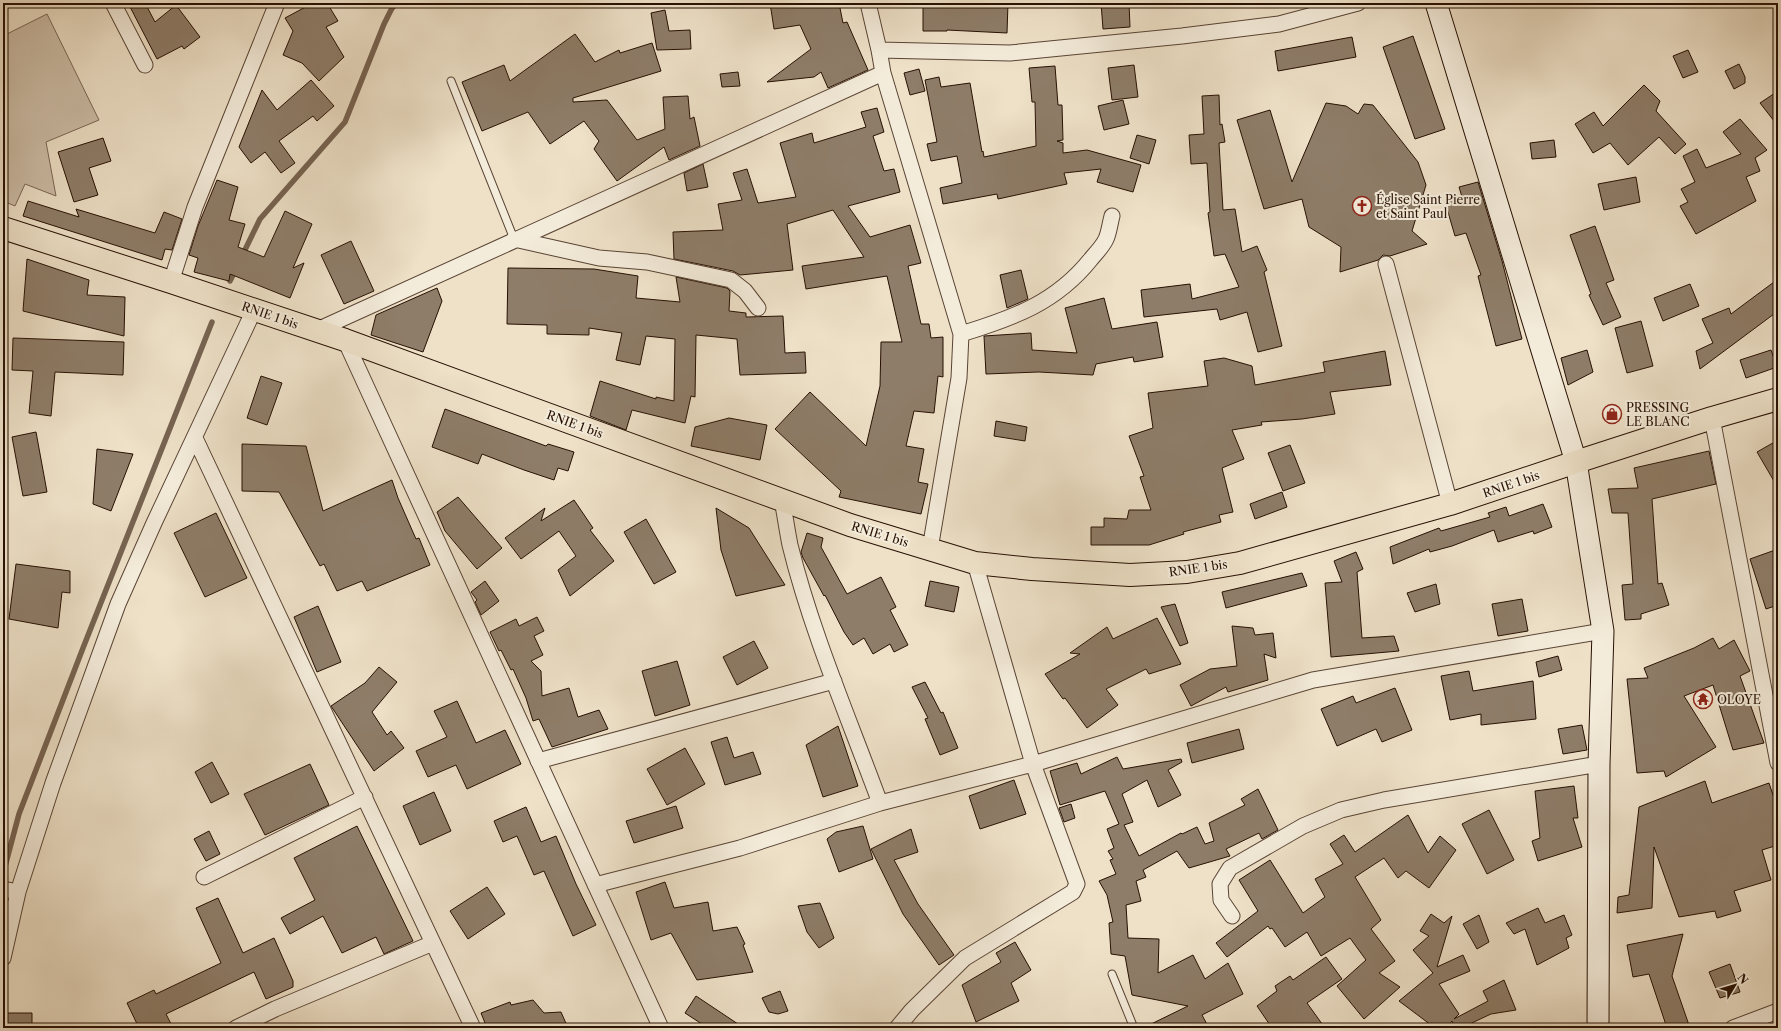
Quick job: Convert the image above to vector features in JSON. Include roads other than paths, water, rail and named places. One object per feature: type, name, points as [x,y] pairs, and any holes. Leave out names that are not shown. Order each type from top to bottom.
[{"type":"main road","name":"RNIE 1 bis","points":[[3,228],[345,340],[850,525],[974,563],[1032,569],[1130,575],[1187,572],[1240,563],[1450,504],[1712,418],[1778,399]]},
{"type":"street","points":[[113,3],[145,65]]},
{"type":"street","points":[[171,282],[196,208],[277,3]]},
{"type":"street","points":[[868,3],[883,73],[961,334],[959,378],[930,549]]},
{"type":"street","points":[[879,50],[1010,53],[1167,38],[1279,24],[1358,3]]},
{"type":"street","points":[[1436,3],[1576,462],[1603,631],[1599,764],[1598,1028]]},
{"type":"street","points":[[315,331],[883,73]]},
{"type":"street","points":[[961,334],[996,324],[1033,308],[1062,288],[1087,264],[1106,239],[1112,216]]},
{"type":"street","points":[[514,240],[599,258],[647,262],[731,280],[745,291],[758,308]]},
{"type":"street","points":[[1386,264],[1450,504]]},
{"type":"street","points":[[3,958],[11,890],[53,783],[118,604],[154,523],[254,310]]},
{"type":"street","points":[[345,340],[661,1028]]},
{"type":"street","points":[[1712,418],[1778,763]]},
{"type":"street","points":[[195,438],[473,1028]]},
{"type":"street","points":[[782,500],[794,558],[806,599],[834,681],[880,803]]},
{"type":"street","points":[[897,1028],[912,1010],[965,958],[1073,892],[1077,884],[1033,764],[974,563]]},
{"type":"street","points":[[595,885],[740,848],[880,803],[1033,764],[1313,680],[1603,631]]},
{"type":"street","points":[[538,761],[834,681]]},
{"type":"street","points":[[1232,916],[1221,900],[1220,884],[1230,868],[1267,845],[1342,810],[1384,800],[1599,764]]},
{"type":"street","points":[[204,878],[364,797]]},
{"type":"street","points":[[236,1028],[275,1009],[433,943]]},
{"type":"street","points":[[1733,1028],[1778,1011]]},
{"type":"lane","points":[[451,81],[514,240]]},
{"type":"lane","points":[[1112,974],[1134,1028]]},
{"type":"waterway","points":[[242,256],[260,219],[345,122],[384,24],[396,3]]},
{"type":"waterway","points":[[230,281],[236,269]]},
{"type":"waterway","points":[[3,874],[19,814],[212,322]]},
{"type":"place","name":"Église Saint Pierre et Saint Paul","points":[[1362,206]]},
{"type":"place","name":"PRESSING LE BLANC","points":[[1612,414]]},
{"type":"place","name":"OLOYE","points":[[1703,699]]}]
